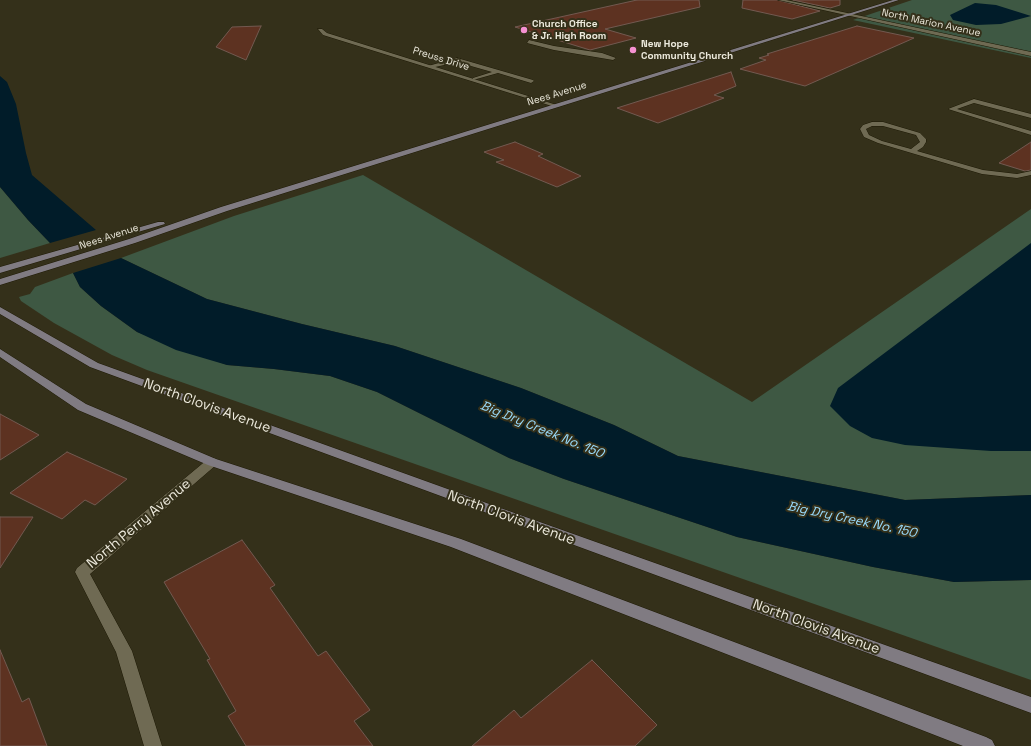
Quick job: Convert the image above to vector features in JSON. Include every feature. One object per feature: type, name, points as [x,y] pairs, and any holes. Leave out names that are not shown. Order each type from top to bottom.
[{"type":"main road","name":"Nees Avenue","points":[[0,282],[132,241],[224,209],[897,0]]},
{"type":"main road","name":"Nees Avenue","points":[[0,270],[122,234],[224,209]]},
{"type":"main road","name":"North Clovis Avenue","points":[[0,310],[94,365],[487,509],[1031,705]]},
{"type":"main road","points":[[0,352],[82,407],[212,462],[456,543],[986,746]]},
{"type":"street","name":"North Marion Avenue","points":[[780,0],[1031,54]]},
{"type":"street","name":"Preuss Drive","points":[[320,30],[325,34],[475,79],[558,106]]},
{"type":"street","points":[[529,42],[613,58]]},
{"type":"street","points":[[431,66],[457,60],[531,81]]},
{"type":"street","points":[[475,79],[496,72]]},
{"type":"street","points":[[1031,116],[974,101],[951,109],[1031,133]]},
{"type":"street","points":[[912,151],[923,142],[923,139],[918,134],[884,124],[872,124],[865,126],[864,129],[866,136],[912,151],[997,176],[1017,176],[1031,173]]},
{"type":"street","name":"North Perry Avenue","points":[[153,746],[124,651],[82,572],[212,462]]},
{"type":"green space","points":[[912,0],[1031,0],[1031,58],[853,20]]},
{"type":"green space","points":[[363,175],[752,402],[1031,209],[1031,495],[905,500],[678,456],[614,425],[521,388],[395,346],[302,324],[207,299],[121,258],[234,216]]},
{"type":"green space","points":[[0,187],[28,220],[50,243],[0,258]]},
{"type":"green space","points":[[73,273],[80,287],[101,306],[137,332],[227,365],[330,376],[377,392],[509,458],[564,479],[737,537],[873,567],[954,582],[1031,580],[1031,680],[147,370],[112,355],[54,323],[21,301],[19,297],[30,294],[35,287]]},
{"type":"water","points":[[975,3],[996,5],[1031,16],[1001,24],[976,25],[953,20],[950,15]]},
{"type":"water","points":[[0,76],[7,82],[16,104],[32,175],[96,230],[50,243],[0,187]]},
{"type":"water","points":[[1031,243],[1031,451],[991,451],[905,445],[872,438],[850,426],[830,406],[838,388]]},
{"type":"water","name":"Big Dry Creek No. 150","points":[[121,258],[207,299],[302,324],[395,346],[521,388],[614,425],[678,456],[905,500],[1031,495],[1031,580],[954,582],[873,567],[737,537],[564,479],[509,458],[377,392],[330,376],[227,365],[176,350],[137,332],[101,306],[80,287],[73,273]]},
{"type":"building","points":[[637,0],[699,0],[700,7],[605,29],[636,38],[590,50],[515,27]]},
{"type":"building","points":[[743,0],[777,0],[820,11],[792,19],[742,8]]},
{"type":"building","points":[[793,0],[840,0],[840,5],[830,8]]},
{"type":"building","points":[[261,26],[246,60],[216,47],[232,27]]},
{"type":"building","points":[[857,26],[914,38],[805,86],[740,69],[766,60],[759,58],[769,55],[767,54]]},
{"type":"building","points":[[731,72],[736,86],[714,95],[724,98],[658,123],[617,108]]},
{"type":"building","points":[[515,142],[543,154],[538,156],[581,176],[557,187],[496,162],[504,160],[484,152]]},
{"type":"building","points":[[1031,142],[1031,170],[1025,171],[999,163]]},
{"type":"building","points":[[0,414],[39,435],[0,460]]},
{"type":"building","points":[[67,452],[127,479],[95,505],[85,500],[62,519],[10,493]]},
{"type":"building","points":[[0,517],[33,517],[0,568]]},
{"type":"building","points":[[242,540],[275,585],[270,588],[318,656],[326,651],[370,710],[354,721],[373,746],[246,746],[228,716],[236,711],[207,660],[210,659],[164,582]]},
{"type":"building","points":[[0,650],[22,702],[29,698],[47,746],[0,746]]},
{"type":"building","points":[[592,660],[657,725],[635,746],[472,746],[514,710],[521,718]]},
{"type":"place","name":"Church Office & Jr. High Room","points":[[524,30]]},
{"type":"place","name":"New Hope Community Church","points":[[633,50]]}]
